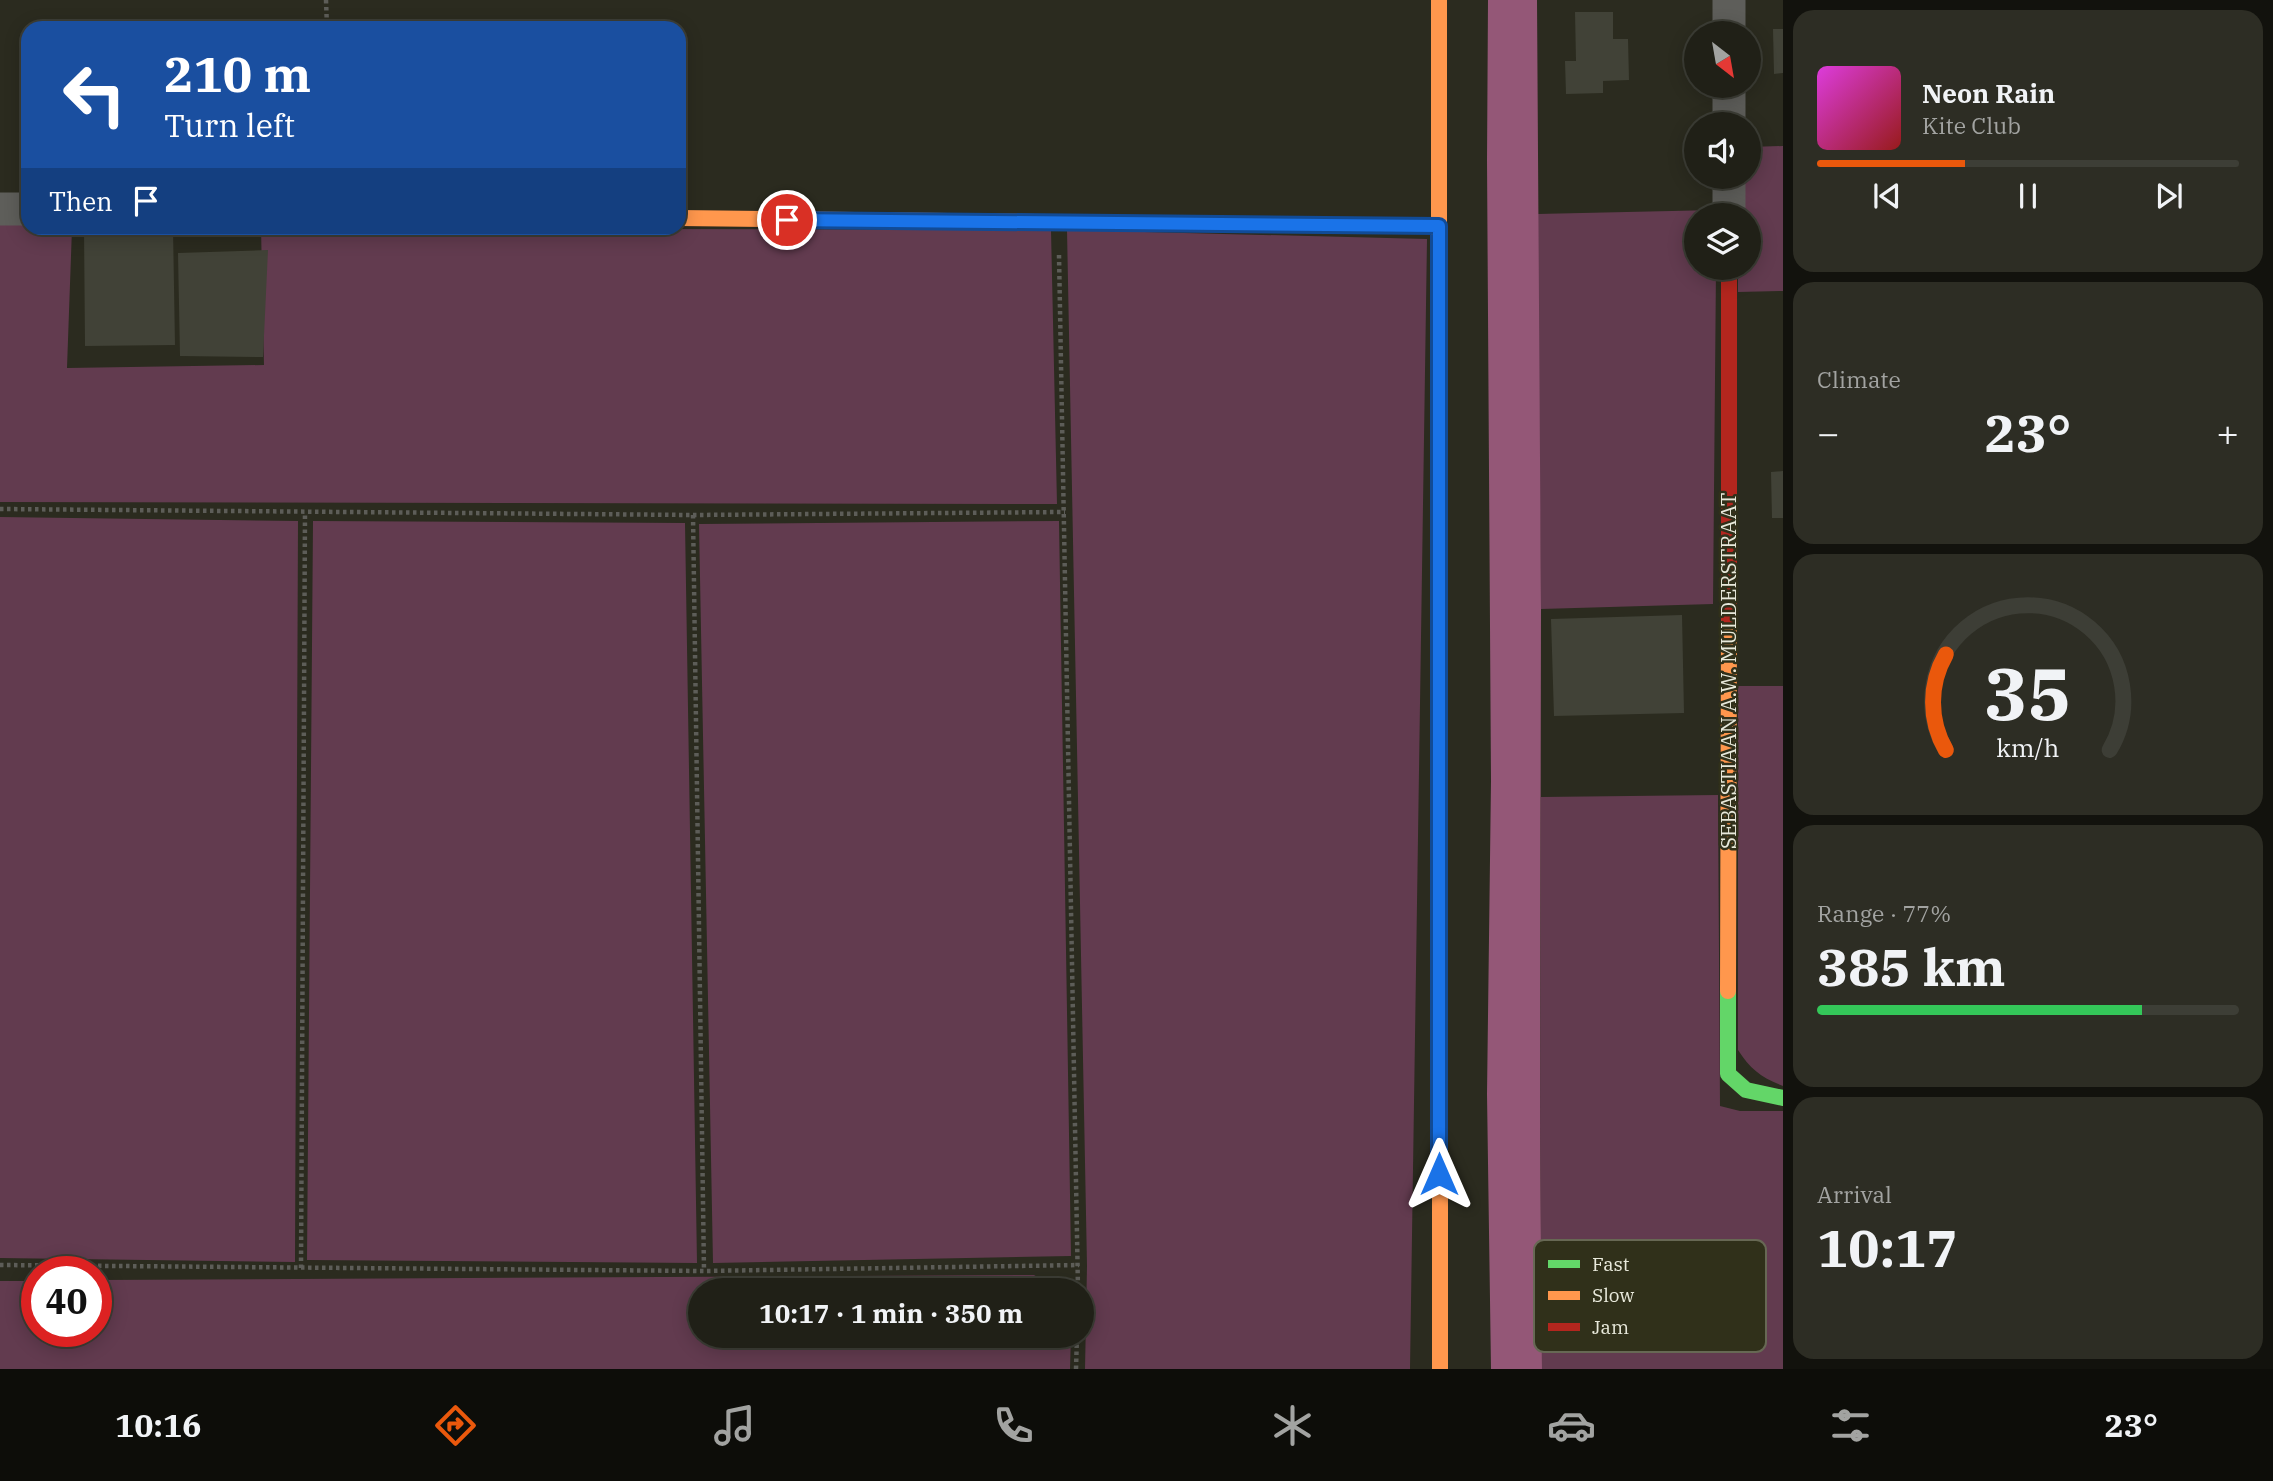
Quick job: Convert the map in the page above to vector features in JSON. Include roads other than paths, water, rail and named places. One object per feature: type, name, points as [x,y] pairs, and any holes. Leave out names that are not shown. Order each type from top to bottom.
[{"type":"street","points":[[1439,0],[1440,1369]]},
{"type":"street","points":[[1729,0],[1729,21]]},
{"type":"street","points":[[0,209],[21,209]]},
{"type":"street","points":[[686,218],[1439,226]]},
{"type":"street","name":"SEBASTIAAN A.W. MULDERSTRAAT","points":[[1728,280],[1728,1074],[1746,1090],[1783,1098]]}]
